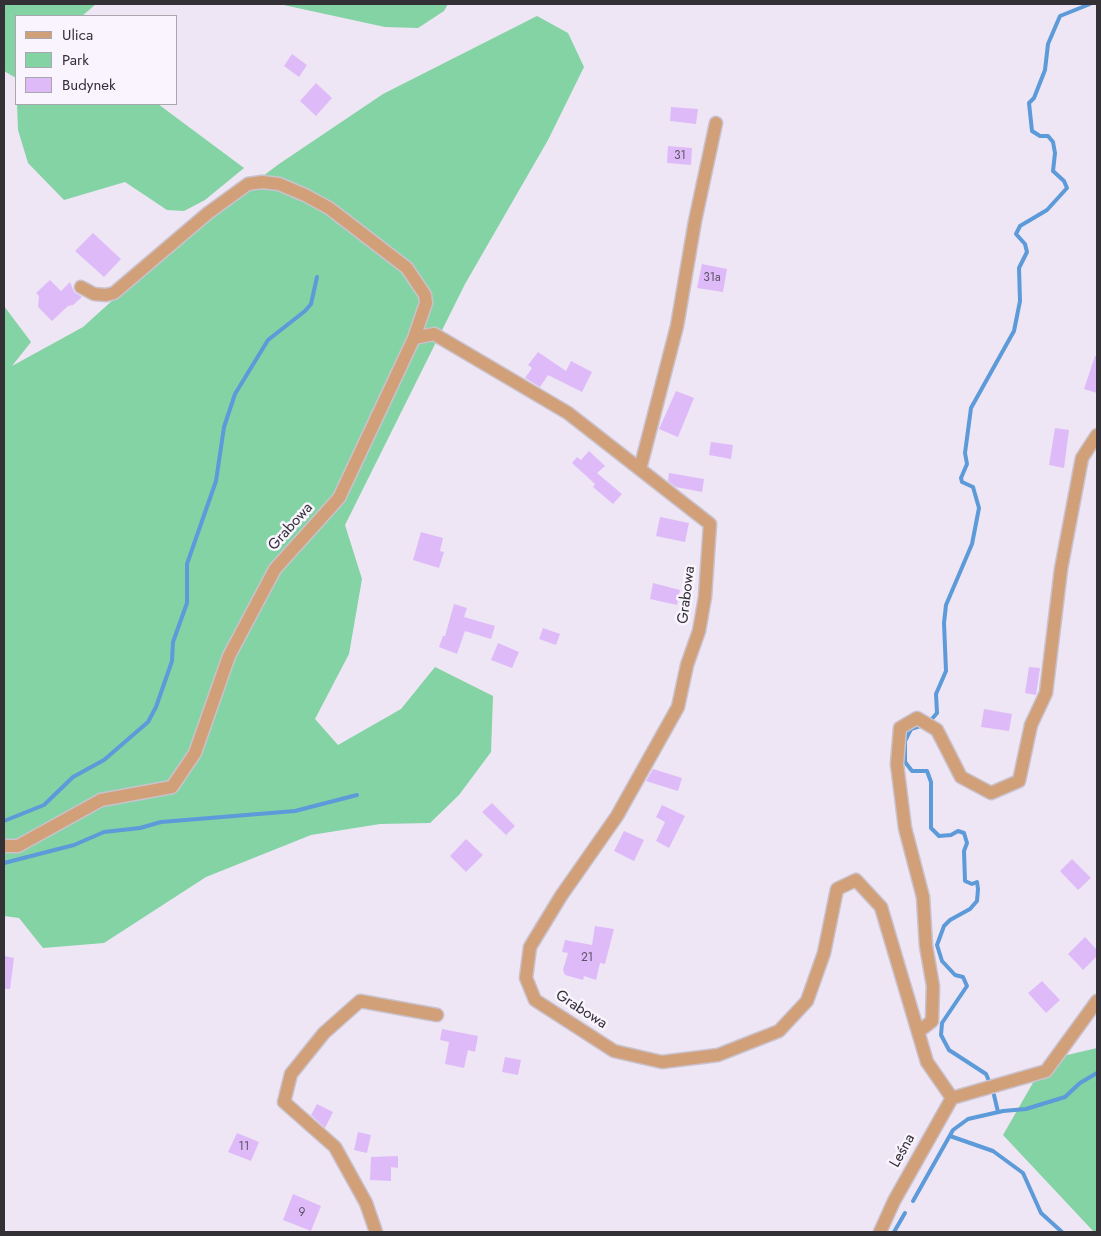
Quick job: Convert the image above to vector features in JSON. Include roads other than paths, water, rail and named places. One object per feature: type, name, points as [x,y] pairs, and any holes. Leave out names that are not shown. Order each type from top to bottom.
[{"type":"street","points":[[640,469],[677,326],[695,222],[716,123]]},
{"type":"street","points":[[81,287],[94,294],[106,295],[114,293],[208,214],[248,184],[262,182],[279,184],[329,208],[407,268],[425,295],[426,303],[414,338]]},
{"type":"street","name":"Grabowa","points":[[4,846],[18,846],[101,800],[172,787],[195,753],[230,656],[275,569],[339,498],[414,338],[434,334],[568,413],[710,524],[705,597],[699,631],[687,665],[678,707],[617,816],[561,896],[530,947],[526,978],[535,1000],[614,1051],[662,1062],[718,1055],[779,1031],[807,1001],[824,953],[837,889],[856,880],[881,907],[927,1062],[949,1093]]},
{"type":"street","points":[[918,1032],[932,1021],[933,986],[926,946],[923,897],[905,828],[897,764],[900,728],[917,718],[937,730],[961,777],[991,793],[1019,781],[1031,725],[1046,693],[1061,569],[1082,458],[1097,435]]},
{"type":"street","points":[[376,1232],[366,1203],[335,1147],[284,1102],[291,1074],[324,1033],[360,1001],[437,1015]]},
{"type":"street","points":[[949,1093],[1046,1071],[1097,1001]]},
{"type":"street","name":"Leśna","points":[[880,1232],[949,1093]]},
{"type":"waterway","points":[[931,720],[937,713],[936,694],[946,671],[944,623],[946,605],[972,544],[979,508],[973,487],[962,482],[961,478],[967,464],[965,453],[971,408],[1014,331],[1020,301],[1019,268],[1027,252],[1025,244],[1016,234],[1020,226],[1047,210],[1067,188],[1064,181],[1053,171],[1055,153],[1053,142],[1048,136],[1040,136],[1032,131],[1029,103],[1034,98],[1045,70],[1048,44],[1060,16],[1090,4]]},
{"type":"waterway","points":[[4,821],[44,805],[73,777],[104,760],[148,722],[156,707],[172,661],[173,642],[187,603],[187,564],[216,481],[224,427],[235,394],[268,340],[305,311],[311,304],[317,277]]},
{"type":"waterway","points":[[920,726],[911,729],[905,741],[905,762],[912,771],[927,771],[931,782],[931,828],[939,836],[951,835],[958,831],[964,833],[967,843],[964,851],[965,881],[972,884],[977,882],[978,889],[977,901],[970,909],[950,920],[944,926],[937,945],[942,961],[955,975],[963,977],[967,986],[942,1023],[941,1035],[949,1050],[986,1074],[989,1081]]},
{"type":"waterway","points":[[4,863],[74,845],[104,832],[140,828],[161,822],[295,811],[357,795]]},
{"type":"waterway","points":[[913,1201],[953,1130],[968,1119],[1003,1111],[1026,1109],[1065,1097],[1080,1083],[1097,1073]]},
{"type":"waterway","points":[[994,1095],[998,1112]]},
{"type":"waterway","points":[[950,1136],[993,1151],[1023,1173],[1041,1213],[1062,1232]]},
{"type":"waterway","points":[[894,1232],[905,1213]]}]
